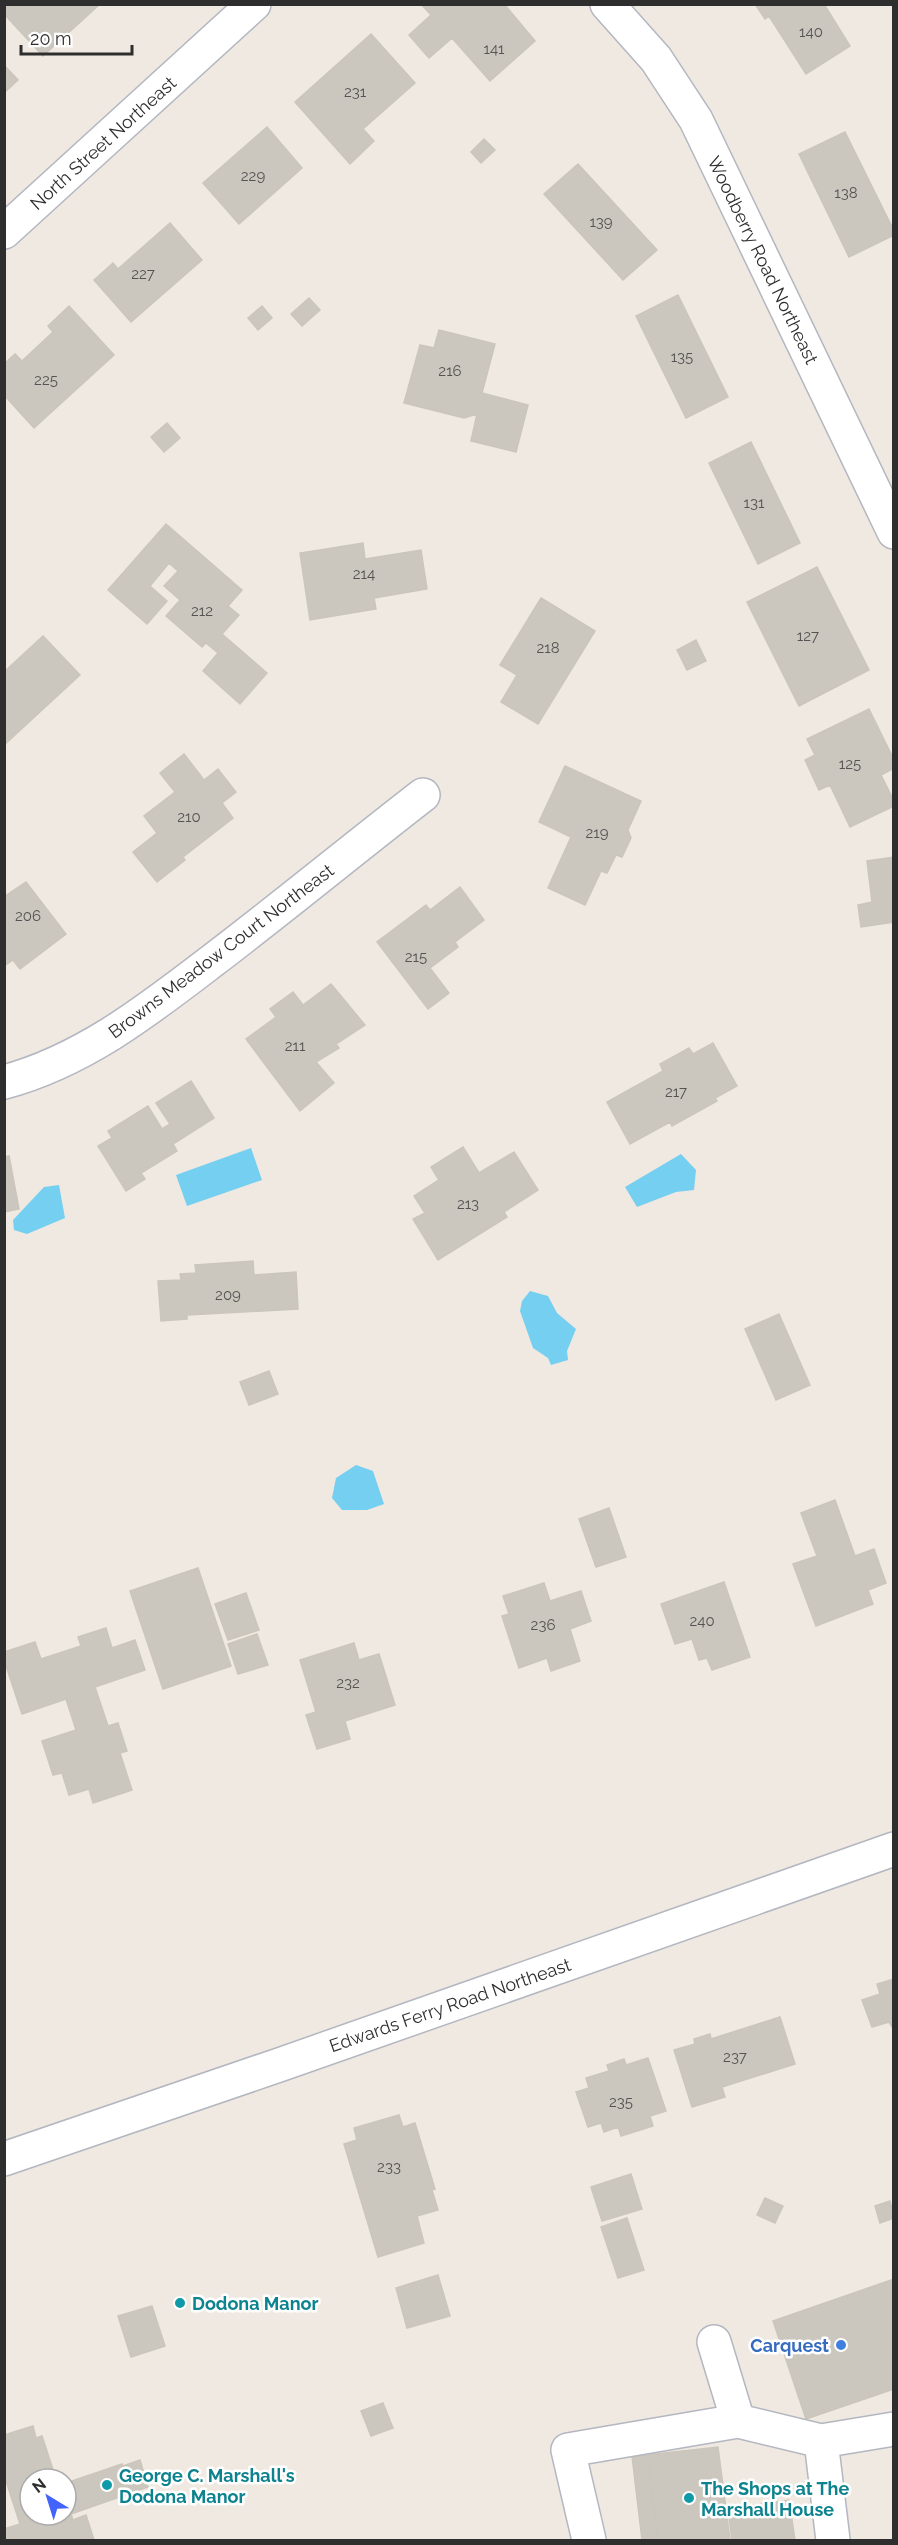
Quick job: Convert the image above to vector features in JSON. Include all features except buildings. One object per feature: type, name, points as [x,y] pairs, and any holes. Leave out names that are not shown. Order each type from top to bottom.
[{"type":"street","name":"North Street Northeast","points":[[4,232],[254,4]]},
{"type":"street","name":"Woodberry Road Northeast","points":[[606,4],[656,59],[696,120],[894,532]]},
{"type":"street","name":"Browns Meadow Court Northeast","points":[[4,1082],[36,1073],[94,1044],[148,1009],[308,888],[423,795]]},
{"type":"street","name":"Edwards Ferry Road Northeast","points":[[4,2158],[282,2064],[894,1849]]},
{"type":"street","points":[[714,2342],[738,2421]]},
{"type":"street","points":[[589,2541],[568,2450],[738,2421],[821,2441],[894,2429]]},
{"type":"street","points":[[821,2441],[833,2541]]},
{"type":"water","points":[[251,1148],[262,1180],[187,1206],[176,1175]]},
{"type":"water","points":[[681,1154],[696,1170],[694,1190],[676,1192],[637,1207],[625,1187]]},
{"type":"water","points":[[59,1185],[65,1218],[27,1234],[14,1230],[13,1220],[44,1187]]},
{"type":"water","points":[[530,1291],[548,1296],[557,1313],[576,1329],[567,1351],[568,1360],[551,1365],[548,1358],[533,1348],[520,1311],[522,1301]]},
{"type":"water","points":[[356,1465],[373,1471],[384,1504],[367,1510],[342,1510],[332,1498],[336,1478]]},
{"type":"place","name":"Dodona Manor","points":[[180,2303]]},
{"type":"place","name":"Carquest","points":[[841,2345]]},
{"type":"place","name":"George C. Marshall's Dodona Manor","points":[[107,2485]]},
{"type":"place","name":"The Shops at The Marshall House","points":[[689,2498]]}]
